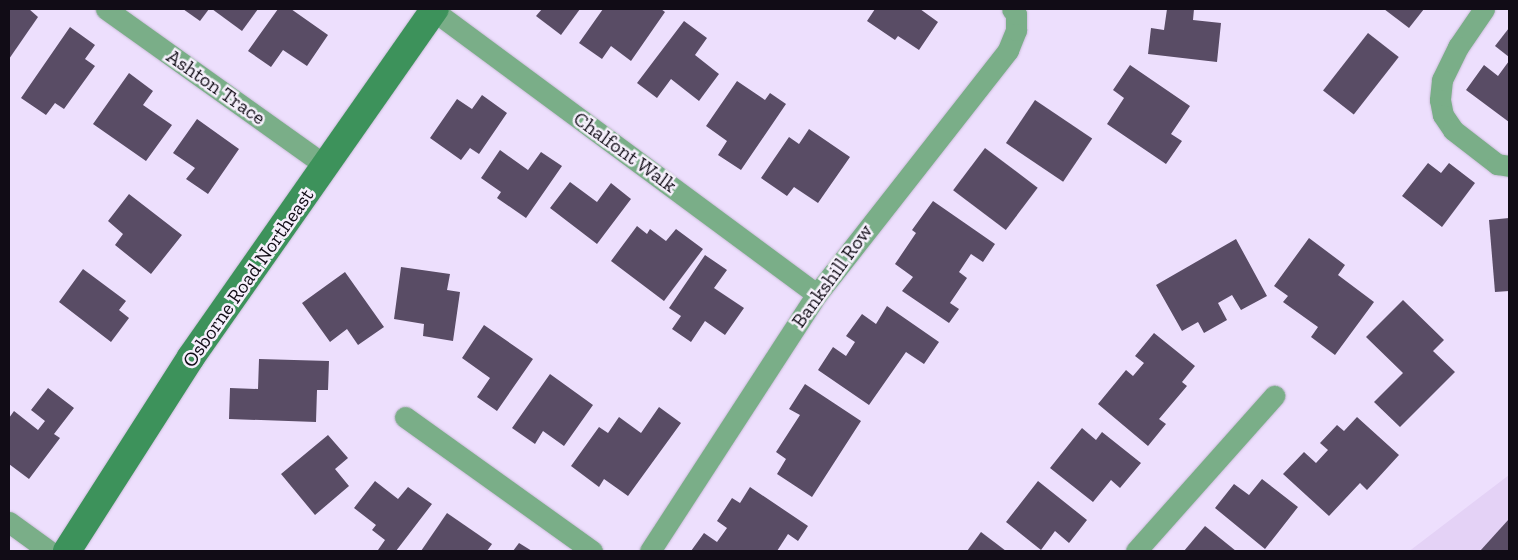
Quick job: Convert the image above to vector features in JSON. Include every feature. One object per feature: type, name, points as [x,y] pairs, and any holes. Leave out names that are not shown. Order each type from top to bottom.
[{"type":"street","name":"Ashton Trace","points":[[106,9],[326,166]]},
{"type":"street","name":"Bankshill Row","points":[[650,551],[817,294],[1008,50],[1016,30],[1016,14],[1012,9]]},
{"type":"street","points":[[1484,9],[1458,47],[1442,80],[1440,100],[1443,115],[1453,130],[1497,164],[1509,166]]},
{"type":"street","name":"Osborne Road Northeast","points":[[68,551],[191,357],[434,10]]},
{"type":"street","name":"Chalfont Walk","points":[[434,10],[817,294]]},
{"type":"street","points":[[1136,551],[1274,396]]},
{"type":"street","points":[[405,417],[592,551]]},
{"type":"street","points":[[9,522],[49,551]]},
{"type":"shaded area","points":[[1509,475],[1509,551],[1409,551],[1412,549]]},
{"type":"building","points":[[9,9],[29,9],[38,17],[9,59]]},
{"type":"building","points":[[183,9],[209,9],[200,21]]},
{"type":"building","points":[[212,9],[258,9],[242,31]]},
{"type":"building","points":[[278,9],[291,9],[328,35],[307,66],[283,50],[271,67],[248,51]]},
{"type":"building","points":[[542,9],[580,9],[561,35],[536,16]]},
{"type":"building","points":[[603,9],[661,9],[665,12],[631,61],[611,46],[602,59],[579,43]]},
{"type":"building","points":[[875,9],[920,9],[938,22],[919,50],[898,36],[895,40],[867,21]]},
{"type":"building","points":[[1167,9],[1194,9],[1193,20],[1221,23],[1217,62],[1148,54],[1151,28],[1164,30]]},
{"type":"building","points":[[1384,9],[1424,9],[1409,28]]},
{"type":"building","points":[[684,21],[707,38],[695,55],[719,74],[699,101],[671,79],[657,98],[637,83]]},
{"type":"building","points":[[70,27],[95,45],[85,59],[95,66],[64,109],[55,103],[46,115],[21,98]]},
{"type":"building","points":[[1509,28],[1509,57],[1495,46]]},
{"type":"building","points":[[1368,33],[1399,57],[1354,115],[1323,91]]},
{"type":"building","points":[[1509,61],[1509,122],[1466,90],[1484,65],[1498,76]]},
{"type":"building","points":[[1130,65],[1190,106],[1171,134],[1182,141],[1166,164],[1107,124],[1124,98],[1113,90]]},
{"type":"building","points":[[129,73],[153,91],[143,105],[172,125],[146,161],[93,124]]},
{"type":"building","points":[[737,81],[765,100],[770,93],[786,104],[741,170],[718,155],[727,141],[706,126]]},
{"type":"building","points":[[482,95],[507,113],[479,154],[470,148],[461,160],[430,138],[457,99],[472,109]]},
{"type":"building","points":[[1035,100],[1092,139],[1063,182],[1006,143]]},
{"type":"building","points":[[197,119],[239,149],[208,194],[186,179],[195,168],[173,153]]},
{"type":"building","points":[[809,129],[850,157],[818,203],[794,187],[787,196],[761,178],[789,137],[799,144]]},
{"type":"building","points":[[985,148],[1038,188],[1006,230],[953,190]]},
{"type":"building","points":[[500,150],[528,170],[541,152],[562,166],[526,218],[497,198],[501,192],[481,178]]},
{"type":"building","points":[[1428,163],[1441,173],[1449,163],[1475,183],[1442,227],[1402,196]]},
{"type":"building","points":[[570,182],[597,202],[611,183],[631,199],[597,244],[550,208]]},
{"type":"building","points":[[129,194],[182,235],[151,274],[115,245],[123,234],[108,221]]},
{"type":"building","points":[[933,201],[995,244],[983,262],[971,254],[959,272],[967,278],[950,303],[959,309],[949,323],[902,291],[913,277],[895,264],[916,233],[912,230]]},
{"type":"building","points":[[1509,218],[1509,291],[1495,292],[1489,220]]},
{"type":"building","points":[[637,226],[647,234],[650,229],[666,241],[676,229],[703,249],[664,301],[611,261]]},
{"type":"building","points":[[1309,238],[1345,265],[1338,275],[1374,302],[1335,355],[1311,337],[1318,327],[1283,302],[1288,296],[1274,286]]},
{"type":"building","points":[[1236,239],[1267,296],[1241,310],[1232,295],[1218,303],[1227,320],[1204,333],[1198,322],[1182,331],[1156,285]]},
{"type":"building","points":[[705,255],[727,270],[714,288],[744,308],[725,335],[705,321],[691,342],[672,329],[681,316],[669,308]]},
{"type":"building","points":[[401,267],[450,274],[447,290],[460,292],[453,341],[423,336],[424,324],[394,319]]},
{"type":"building","points":[[83,269],[126,301],[119,310],[129,318],[111,342],[59,302]]},
{"type":"building","points":[[345,272],[384,327],[358,345],[347,329],[330,342],[302,303]]},
{"type":"building","points":[[1403,300],[1444,340],[1433,351],[1455,372],[1400,427],[1374,402],[1403,373],[1366,337]]},
{"type":"building","points":[[887,306],[939,342],[924,364],[906,352],[869,405],[818,370],[833,347],[846,356],[855,342],[846,336],[862,314],[876,324]]},
{"type":"building","points":[[484,325],[533,359],[497,411],[477,397],[490,378],[462,358]]},
{"type":"building","points":[[1154,333],[1195,366],[1182,382],[1187,386],[1159,419],[1166,424],[1148,446],[1098,404],[1126,370],[1133,376],[1144,363],[1135,356]]},
{"type":"building","points":[[259,359],[329,361],[328,390],[317,390],[316,422],[229,419],[230,388],[258,389]]},
{"type":"building","points":[[550,374],[593,405],[564,446],[543,431],[535,444],[512,428]]},
{"type":"building","points":[[805,384],[861,421],[812,497],[777,474],[786,459],[776,452],[800,415],[789,409]]},
{"type":"building","points":[[48,388],[74,408],[54,434],[60,438],[29,479],[9,464],[9,418],[14,411],[38,430],[45,421],[31,410]]},
{"type":"building","points":[[659,407],[681,423],[628,496],[604,479],[599,487],[571,466],[599,427],[608,433],[619,417],[641,433]]},
{"type":"building","points":[[1357,417],[1399,455],[1367,490],[1360,483],[1329,516],[1283,474],[1304,452],[1316,463],[1328,450],[1320,443],[1337,425],[1344,431]]},
{"type":"building","points":[[1082,428],[1096,440],[1102,432],[1141,463],[1120,488],[1111,480],[1093,502],[1050,468]]},
{"type":"building","points":[[328,435],[348,458],[335,469],[349,486],[315,515],[281,474]]},
{"type":"building","points":[[1262,479],[1298,507],[1265,549],[1215,508],[1234,484],[1249,495]]},
{"type":"building","points":[[375,481],[398,499],[408,487],[432,504],[396,551],[378,550],[385,540],[372,530],[376,525],[354,508]]},
{"type":"building","points":[[1038,481],[1087,520],[1069,543],[1055,531],[1041,550],[1006,522]]},
{"type":"building","points":[[750,487],[808,526],[798,541],[788,534],[777,551],[691,551],[704,533],[717,542],[727,528],[717,521],[732,498],[740,503]]},
{"type":"building","points":[[447,513],[492,544],[487,551],[421,551]]},
{"type":"building","points":[[1509,519],[1509,551],[1480,551]]},
{"type":"building","points":[[1205,526],[1236,551],[1184,551]]},
{"type":"building","points":[[981,532],[1006,551],[967,551]]},
{"type":"building","points":[[519,543],[532,551],[513,551]]}]
